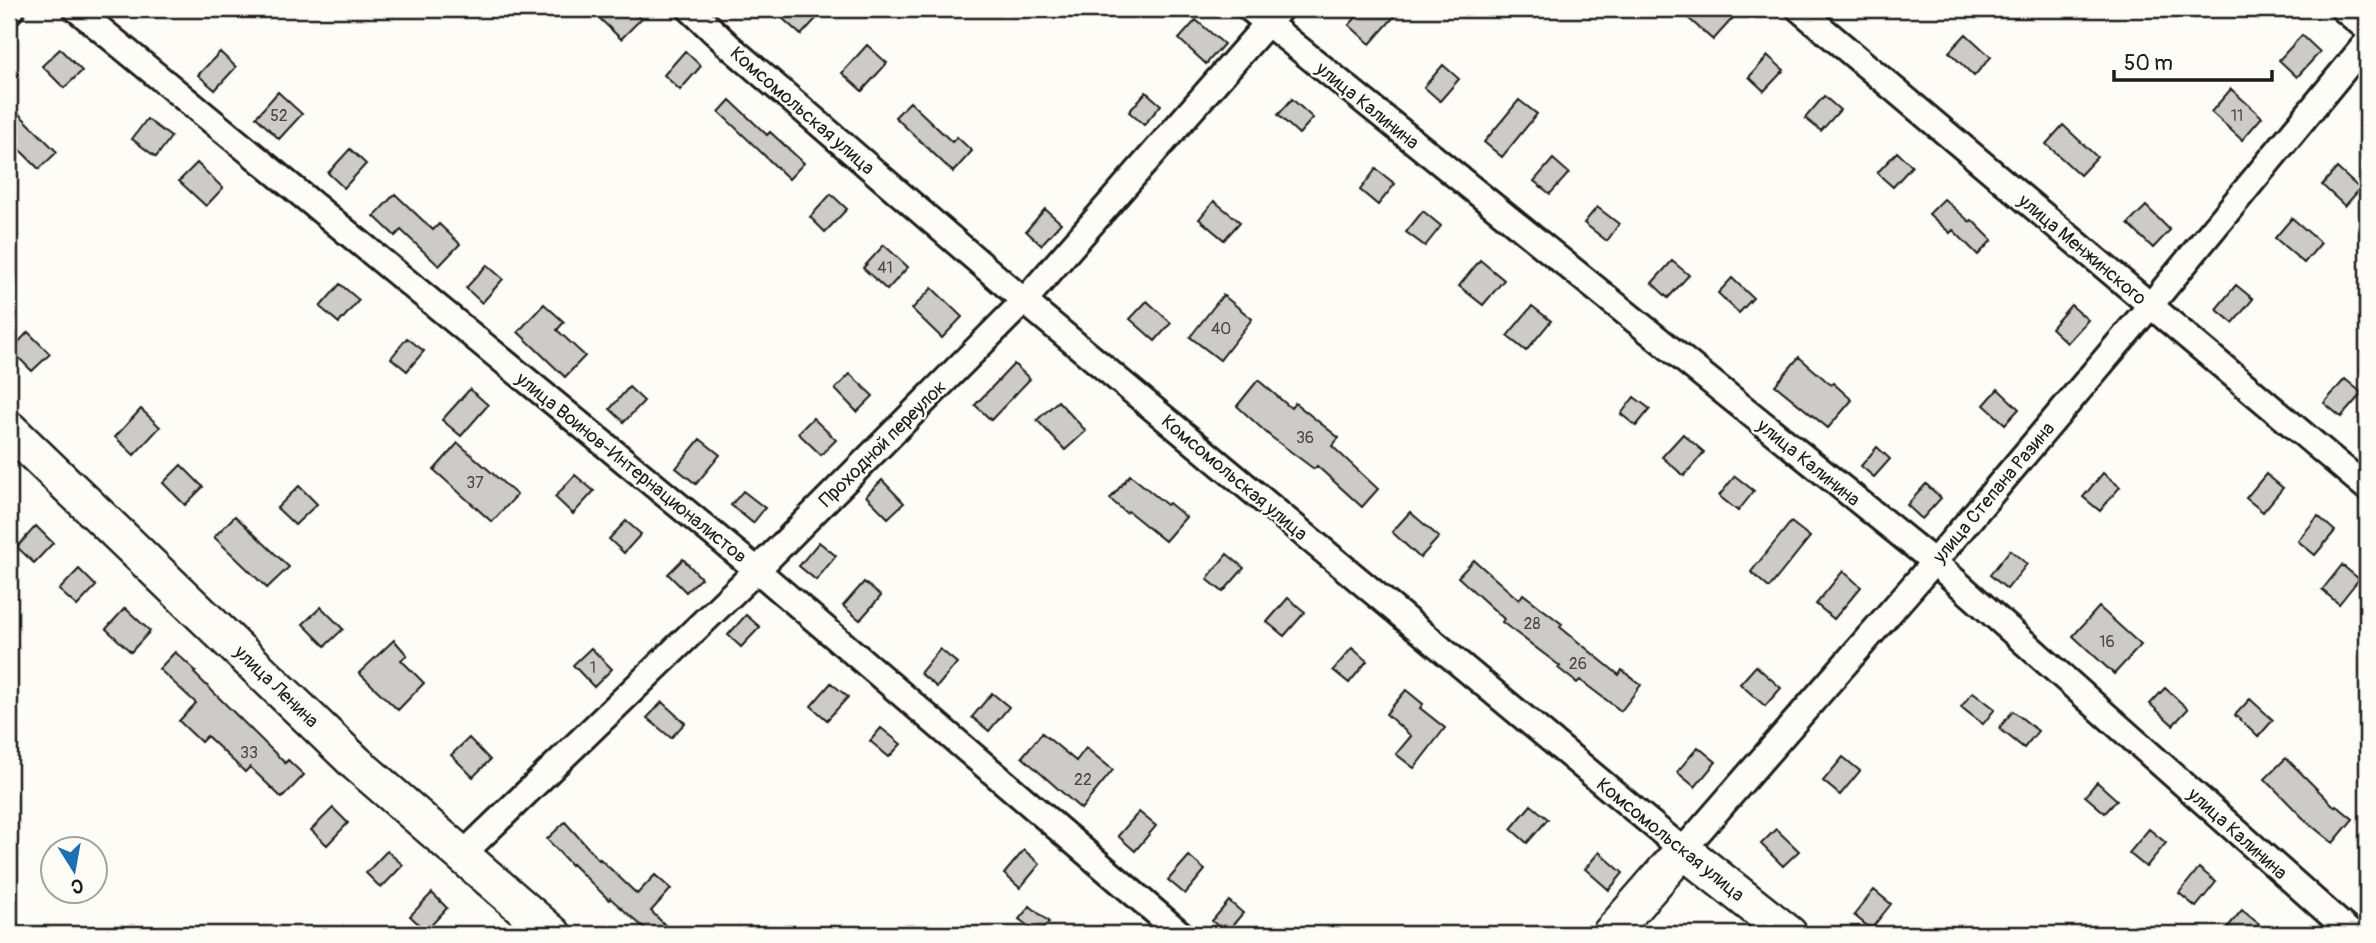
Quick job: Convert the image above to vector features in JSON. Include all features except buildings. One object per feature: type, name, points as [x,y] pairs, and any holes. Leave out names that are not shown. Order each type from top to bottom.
[{"type":"main road","name":"улица Ленина","points":[[9,429],[357,764],[553,934]]},
{"type":"main road","name":"улица Степана Разина","points":[[1610,934],[1683,849]]},
{"type":"main road","name":"Комсомольская улица","points":[[1683,849],[1789,934]]},
{"type":"street","name":"улица Воинов-Интернационалистов","points":[[76,9],[757,569],[1181,934]]},
{"type":"street","name":"Комсомольская улица","points":[[690,9],[1024,301],[1683,849]]},
{"type":"street","name":"улица Менжинского","points":[[1799,9],[2367,488]]},
{"type":"street","points":[[2343,9],[2367,29]]},
{"type":"street","name":"Проходной переулок","points":[[461,856],[757,569],[1024,301],[1266,14]]},
{"type":"street","name":"улица Калинина","points":[[1266,14],[1934,562],[2352,934]]},
{"type":"street","name":"улица Степана Разина","points":[[1683,849],[1934,562],[2150,306],[2367,42]]}]
